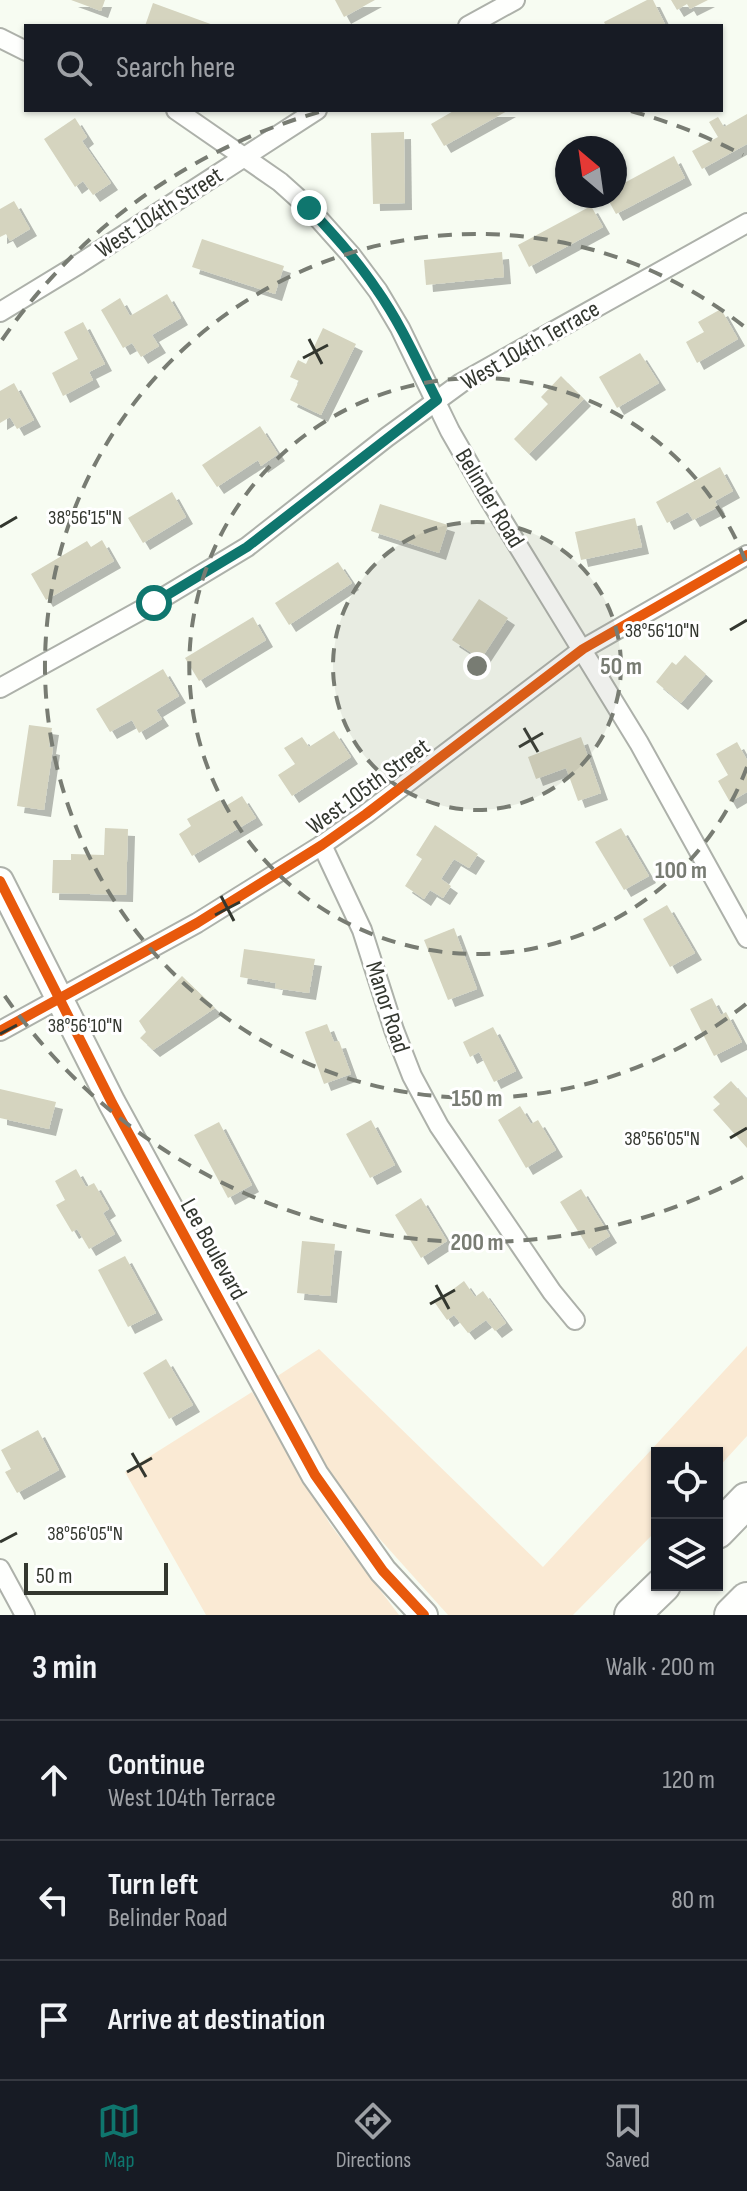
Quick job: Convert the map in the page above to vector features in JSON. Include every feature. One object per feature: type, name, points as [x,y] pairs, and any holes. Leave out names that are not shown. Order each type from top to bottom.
[{"type":"highway","points":[[723,1525],[747,1500]]},
{"type":"highway","points":[[632,1615],[657,1591]]},
{"type":"highway","points":[[732,1615],[747,1600]]},
{"type":"street","points":[[472,24],[515,0]]},
{"type":"street","points":[[0,38],[24,50]]},
{"type":"street","name":"Belinder Road","points":[[179,112],[244,155],[309,208],[378,291],[400,328],[450,431],[639,743],[747,938]]},
{"type":"street","name":"West 104th Street","points":[[0,312],[314,112]]},
{"type":"street","name":"West 104th Terrace","points":[[0,688],[154,603],[247,547],[461,383],[747,223]]},
{"type":"street","name":"West 105th Street","points":[[0,1031],[197,923],[322,845],[583,649],[747,555]]},
{"type":"street","name":"Manor Road","points":[[322,845],[362,930],[394,1030],[412,1076],[432,1114],[552,1292],[575,1320]]},
{"type":"street","name":"Lee Boulevard","points":[[0,881],[57,998],[315,1475],[383,1571],[424,1615]]},
{"type":"street","points":[[0,1569],[25,1615]]},
{"type":"shaded area","points":[[747,1346],[747,1436],[723,1462],[723,1447],[654,1447]]},
{"type":"shaded area","points":[[319,1349],[543,1567],[651,1450],[651,1536],[573,1615],[448,1615],[369,1527],[329,1470],[276,1377]]},
{"type":"shaded area","points":[[252,1392],[330,1524],[399,1615],[206,1615],[125,1472]]},
{"type":"building","points":[[71,0],[105,0],[101,11]]},
{"type":"building","points":[[335,0],[375,0],[344,17]]},
{"type":"building","points":[[647,0],[653,0],[665,24],[605,24]]},
{"type":"building","points":[[671,0],[708,0],[690,9],[687,4],[677,10]]},
{"type":"building","points":[[153,3],[211,24],[146,24]]},
{"type":"building","points":[[452,112],[505,112],[444,146],[431,124]]},
{"type":"building","points":[[747,114],[747,144],[702,169],[692,151],[718,137],[709,122],[718,117],[724,127]]},
{"type":"building","points":[[75,118],[87,137],[82,141],[111,183],[93,195],[83,181],[75,187],[44,139]]},
{"type":"building","points":[[404,132],[405,203],[373,204],[371,133]]},
{"type":"building","points":[[674,156],[685,178],[616,214],[613,208],[627,208],[627,181]]},
{"type":"building","points":[[14,201],[30,229],[10,241],[6,234],[0,237],[0,209]]},
{"type":"building","points":[[587,208],[592,208],[603,227],[529,267],[518,245]]},
{"type":"building","points":[[202,239],[284,266],[275,294],[192,267]]},
{"type":"building","points":[[502,252],[504,277],[426,285],[424,260]]},
{"type":"building","points":[[167,294],[181,318],[152,335],[159,346],[141,357],[132,343],[123,348],[101,310],[120,298],[130,316]]},
{"type":"building","points":[[721,309],[738,339],[697,363],[686,342],[704,332],[698,322]]},
{"type":"building","points":[[83,322],[105,364],[89,372],[93,380],[63,396],[52,373],[78,359],[64,332]]},
{"type":"building","points":[[323,328],[356,344],[321,415],[290,400],[299,381],[290,377],[298,360],[306,364]]},
{"type":"building","points":[[640,353],[659,383],[617,408],[599,377]]},
{"type":"building","points":[[561,376],[584,399],[529,454],[514,439],[548,404],[541,397]]},
{"type":"building","points":[[14,383],[34,420],[17,429],[10,417],[0,423],[0,391]]},
{"type":"building","points":[[260,426],[278,454],[261,466],[258,460],[217,487],[202,465]]},
{"type":"building","points":[[720,467],[733,491],[715,501],[718,507],[693,520],[688,512],[667,523],[656,502]]},
{"type":"building","points":[[172,492],[186,517],[143,543],[128,518]]},
{"type":"building","points":[[380,504],[448,525],[439,553],[371,531]]},
{"type":"building","points":[[635,518],[642,547],[581,560],[575,532]]},
{"type":"building","points":[[102,540],[114,561],[46,600],[31,574],[87,541],[91,547]]},
{"type":"building","points":[[338,562],[352,583],[289,625],[275,603]]},
{"type":"building","points":[[479,599],[508,618],[481,659],[452,640]]},
{"type":"building","points":[[253,617],[266,640],[199,681],[185,658]]},
{"type":"building","points":[[685,655],[706,674],[681,703],[656,682],[672,662],[676,665]]},
{"type":"building","points":[[163,669],[179,696],[156,710],[162,719],[139,733],[132,720],[110,732],[96,709]]},
{"type":"building","points":[[29,725],[52,728],[49,747],[53,748],[44,810],[17,806]]},
{"type":"building","points":[[334,731],[351,757],[292,796],[278,775],[295,764],[284,748],[302,737],[309,747]]},
{"type":"building","points":[[581,737],[601,793],[578,801],[566,768],[536,779],[528,757]]},
{"type":"building","points":[[737,742],[747,760],[747,792],[730,802],[718,781],[728,775],[716,754]]},
{"type":"building","points":[[242,796],[256,818],[192,856],[179,834],[191,826],[187,819],[220,800],[224,807]]},
{"type":"building","points":[[435,825],[478,854],[469,868],[454,859],[441,879],[451,886],[443,898],[430,890],[424,899],[405,886],[422,859],[416,855]]},
{"type":"building","points":[[105,828],[128,829],[126,895],[52,893],[53,860],[71,860],[71,854],[104,855]]},
{"type":"building","points":[[621,828],[649,876],[624,890],[595,842]]},
{"type":"building","points":[[667,905],[695,953],[670,967],[643,919]]},
{"type":"building","points":[[454,928],[477,989],[448,1000],[424,940]]},
{"type":"building","points":[[244,949],[315,959],[309,993],[275,988],[276,983],[240,977]]},
{"type":"building","points":[[182,976],[215,1008],[153,1050],[140,1038],[146,1032],[139,1021]]},
{"type":"building","points":[[712,998],[721,1015],[726,1012],[742,1042],[714,1056],[690,1009]]},
{"type":"building","points":[[327,1024],[334,1042],[339,1041],[351,1074],[324,1084],[305,1032]]},
{"type":"building","points":[[493,1027],[516,1071],[494,1082],[479,1052],[470,1057],[463,1042]]},
{"type":"building","points":[[731,1081],[747,1099],[747,1148],[713,1110],[720,1104],[713,1097]]},
{"type":"building","points":[[0,1089],[56,1102],[49,1129],[0,1118]]},
{"type":"building","points":[[520,1106],[531,1124],[538,1120],[556,1150],[526,1168],[498,1120]]},
{"type":"building","points":[[371,1120],[395,1165],[370,1178],[346,1134]]},
{"type":"building","points":[[219,1122],[252,1185],[228,1198],[194,1135]]},
{"type":"building","points":[[76,1169],[86,1187],[94,1183],[109,1209],[103,1213],[115,1234],[89,1249],[77,1229],[72,1232],[56,1205],[65,1200],[55,1181]]},
{"type":"building","points":[[581,1189],[610,1236],[589,1249],[560,1202]]},
{"type":"building","points":[[421,1198],[447,1241],[421,1258],[395,1215]]},
{"type":"building","points":[[302,1241],[335,1244],[330,1296],[297,1293]]},
{"type":"building","points":[[125,1256],[156,1313],[128,1327],[98,1270]]},
{"type":"building","points":[[464,1281],[475,1297],[483,1291],[506,1323],[495,1331],[486,1320],[468,1333],[454,1315],[447,1320],[435,1303]]},
{"type":"building","points":[[166,1359],[193,1405],[169,1419],[143,1373]]},
{"type":"building","points":[[38,1430],[59,1470],[17,1493],[5,1472],[11,1469],[1,1450]]},
{"type":"cycle path","points":[[0,1031],[197,923],[322,845],[583,649],[747,555]]},
{"type":"cycle path","points":[[0,881],[112,1103],[315,1475],[383,1571],[424,1615]]},
{"type":"route","points":[[154,603],[247,547],[437,400],[378,291],[309,208]]}]
